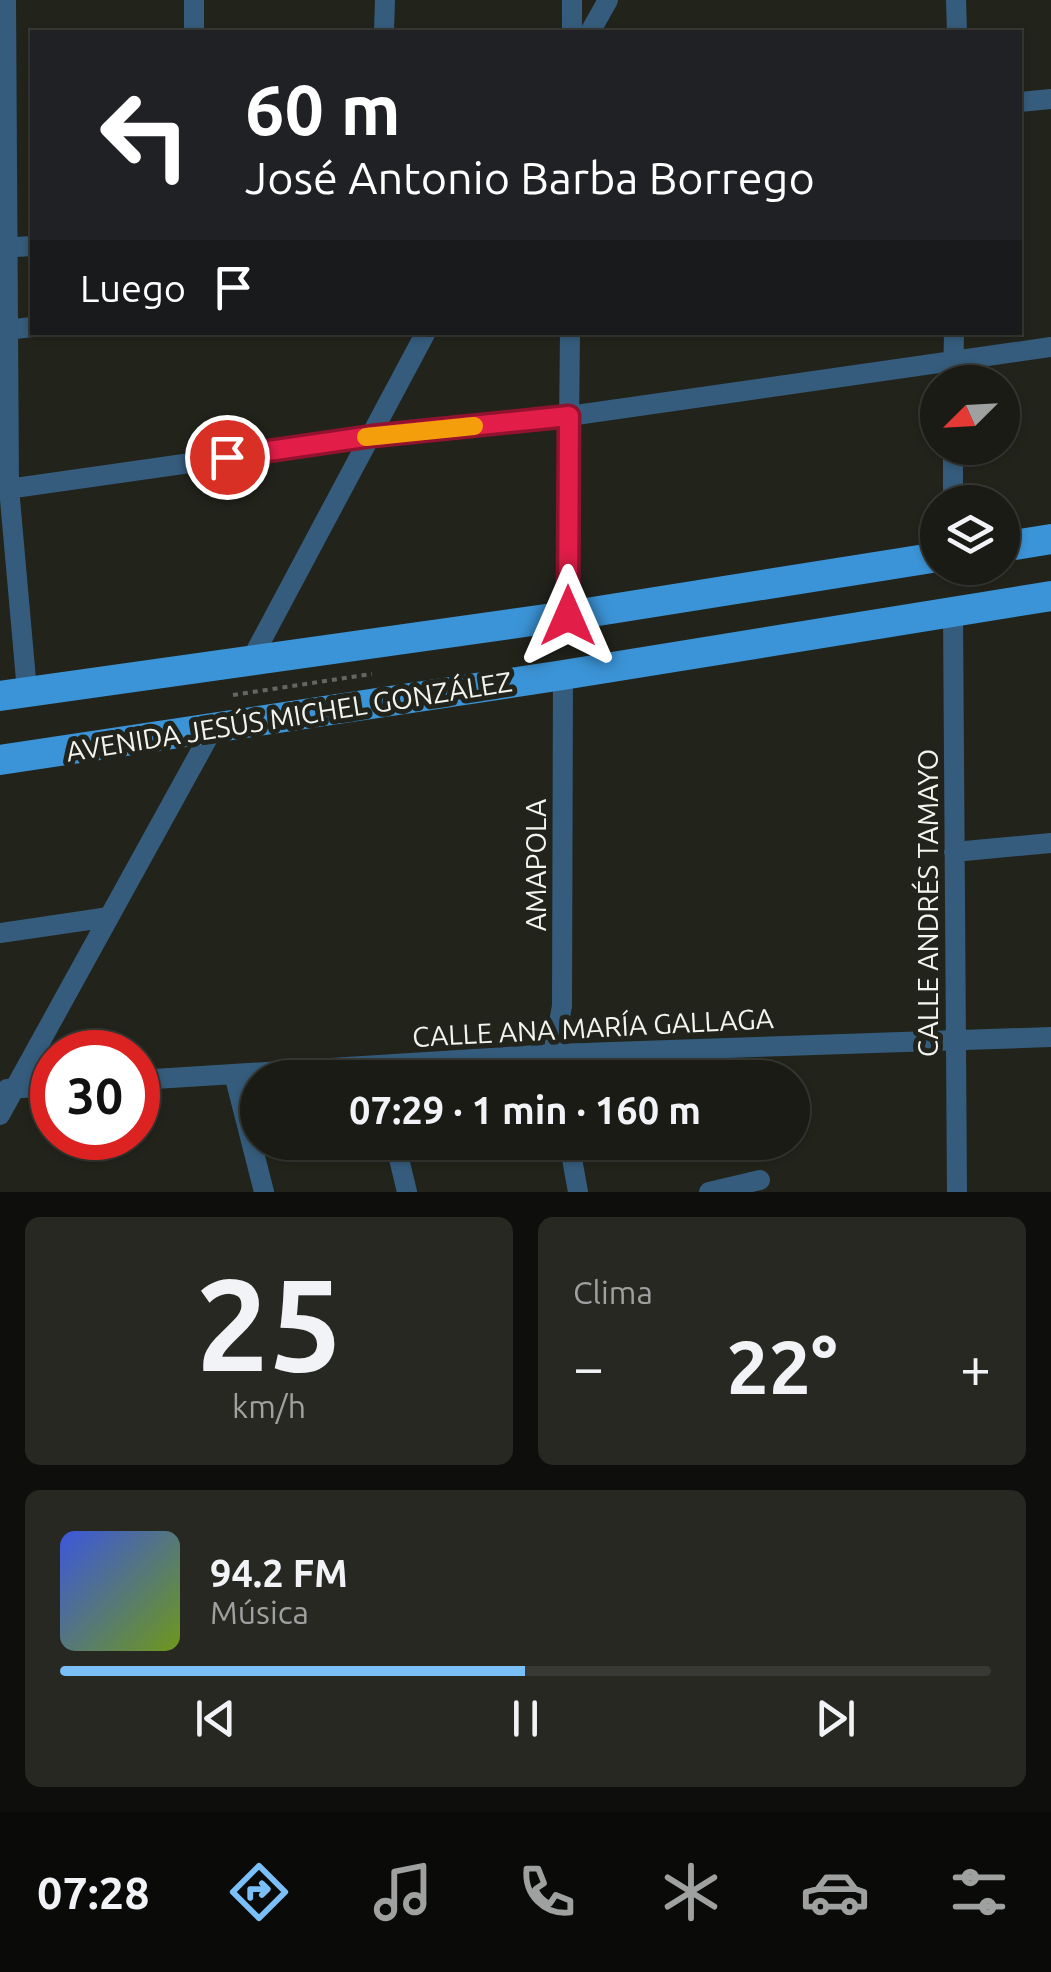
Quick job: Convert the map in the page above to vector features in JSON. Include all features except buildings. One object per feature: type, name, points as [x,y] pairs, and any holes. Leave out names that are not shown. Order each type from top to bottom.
[{"type":"main road","points":[[1020,544],[1051,539]]},
{"type":"main road","name":"AVENIDA JESÚS MICHEL GONZÁLEZ","points":[[13,694],[568,616],[920,560]]},
{"type":"main road","name":"AVENIDA JESÚS MICHEL GONZÁLEZ","points":[[0,760],[1051,596]]},
{"type":"street","points":[[6,0],[4,489],[13,694]]},
{"type":"street","points":[[194,0],[194,30]]},
{"type":"street","points":[[384,0],[384,30]]},
{"type":"street","points":[[572,0],[572,30]]},
{"type":"street","points":[[591,30],[608,0]]},
{"type":"street","points":[[956,0],[956,30]]},
{"type":"street","points":[[1022,102],[1051,100]]},
{"type":"street","points":[[3,247],[30,246]]},
{"type":"street","points":[[7,330],[30,328]]},
{"type":"street","points":[[251,660],[424,335]]},
{"type":"street","points":[[568,616],[570,335]]},
{"type":"street","points":[[953,365],[954,335]]},
{"type":"street","points":[[980,365],[1051,347]]},
{"type":"street","points":[[4,489],[372,436],[920,376]]},
{"type":"street","name":"CALLE ANDRÉS TAMAYO","points":[[952,613],[958,1192]]},
{"type":"street","name":"AMAPOLA","points":[[553,1054],[562,1006],[563,675]]},
{"type":"street","points":[[0,1115],[7,1089],[110,916],[214,725]]},
{"type":"street","points":[[954,852],[1051,844]]},
{"type":"street","points":[[0,934],[110,916]]},
{"type":"street","name":"CALLE ANA MARÍA GALLAGA","points":[[495,1060],[553,1054],[1051,1037]]},
{"type":"street","points":[[553,1054],[554,1060]]},
{"type":"street","points":[[234,1074],[264,1192]]},
{"type":"street","name":"CALLE ANA MARÍA GALLAGA","points":[[160,1079],[240,1074]]},
{"type":"street","points":[[399,1160],[407,1192]]},
{"type":"street","points":[[572,1160],[578,1192]]},
{"type":"street","points":[[708,1192],[760,1180]]},
{"type":"slow traffic","points":[[366,437],[474,426]]},
{"type":"route","points":[[227,457],[372,436],[569,416],[568,616]]}]
